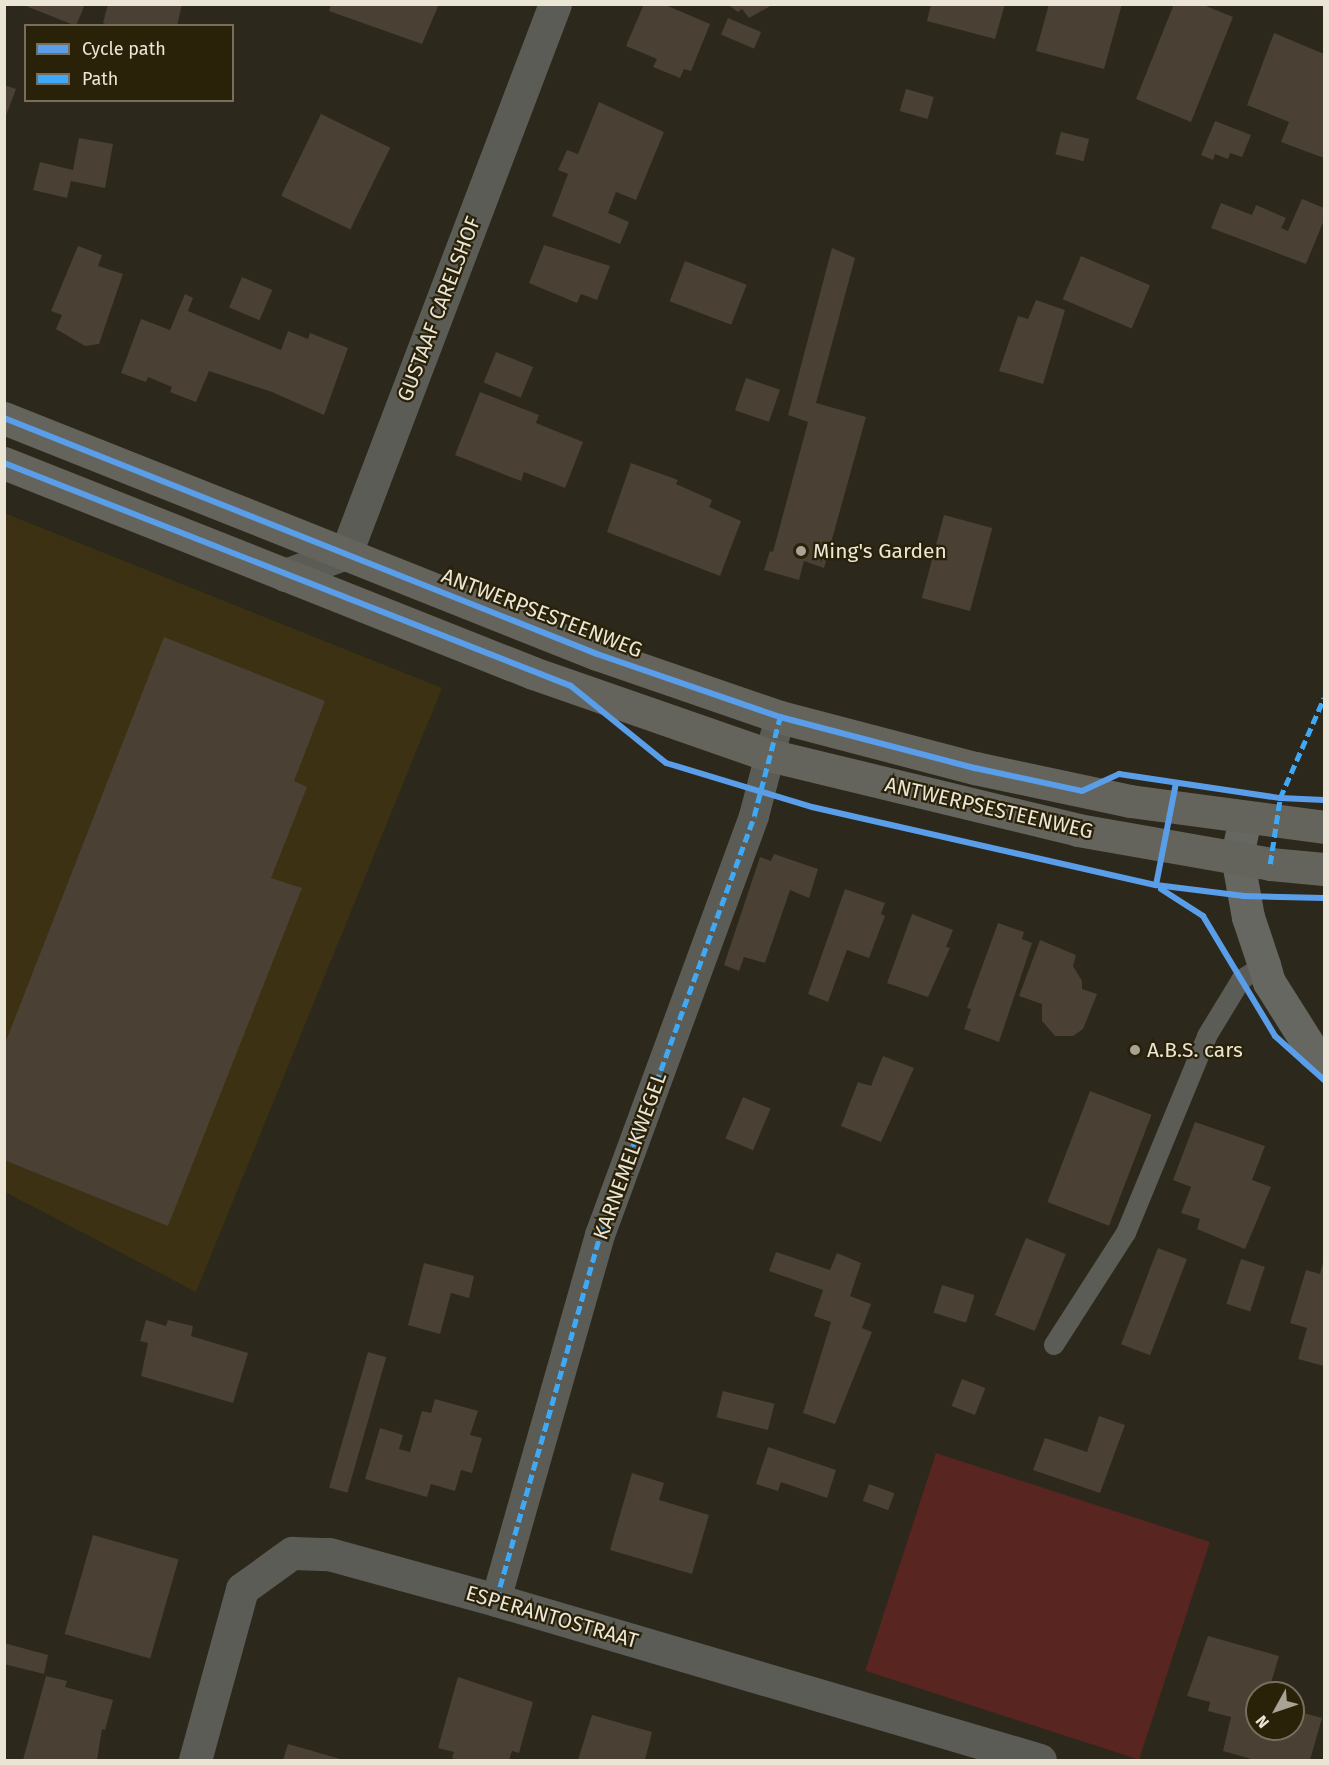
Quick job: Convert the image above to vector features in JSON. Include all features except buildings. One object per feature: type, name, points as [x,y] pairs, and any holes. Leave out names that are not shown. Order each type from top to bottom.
[{"type":"main road","name":"ANTWERPSESTEENWEG","points":[[4,418],[597,654],[780,717],[975,768],[1130,801],[1324,827]]},
{"type":"main road","name":"ANTWERPSESTEENWEG","points":[[4,463],[532,673],[769,755],[1078,830],[1324,869]]},
{"type":"main road","points":[[1245,818],[1238,856],[1248,917],[1269,982],[1313,1052],[1324,1061]]},
{"type":"street","name":"GUSTAAF CARELSHOF","points":[[346,554],[555,4]]},
{"type":"street","points":[[285,575],[346,554]]},
{"type":"street","name":"KARNEMELKWEGEL","points":[[496,1600],[600,1235],[754,816],[780,717]]},
{"type":"street","name":"ESPERANTOSTRAAT","points":[[195,1761],[242,1589],[292,1553],[329,1554],[496,1600],[1040,1761]]},
{"type":"lane","points":[[1054,1346],[1126,1233],[1207,1036],[1240,980],[1264,965]]},
{"type":"shaded area","points":[[4,513],[442,688],[196,1292],[5,1192]]},
{"type":"shaded area","points":[[936,1453],[1210,1542],[1139,1760],[865,1671]]},
{"type":"marked path","points":[[1270,864],[1280,798],[1324,698]]},
{"type":"marked path","points":[[496,1600],[600,1235],[754,816],[780,717]]},
{"type":"cycle path","points":[[4,418],[597,654],[780,717],[975,768],[1082,791],[1119,774],[1280,798],[1324,800]]},
{"type":"cycle path","points":[[4,463],[571,686],[666,763],[812,807],[1156,885],[1244,896],[1324,898]]},
{"type":"cycle path","points":[[1156,885],[1176,783]]},
{"type":"cycle path","points":[[1161,889],[1203,916],[1275,1036],[1324,1080]]},
{"type":"place","name":"Ming's Garden","points":[[801,551]]},
{"type":"place","name":"A.B.S. cars","points":[[1135,1050]]}]
